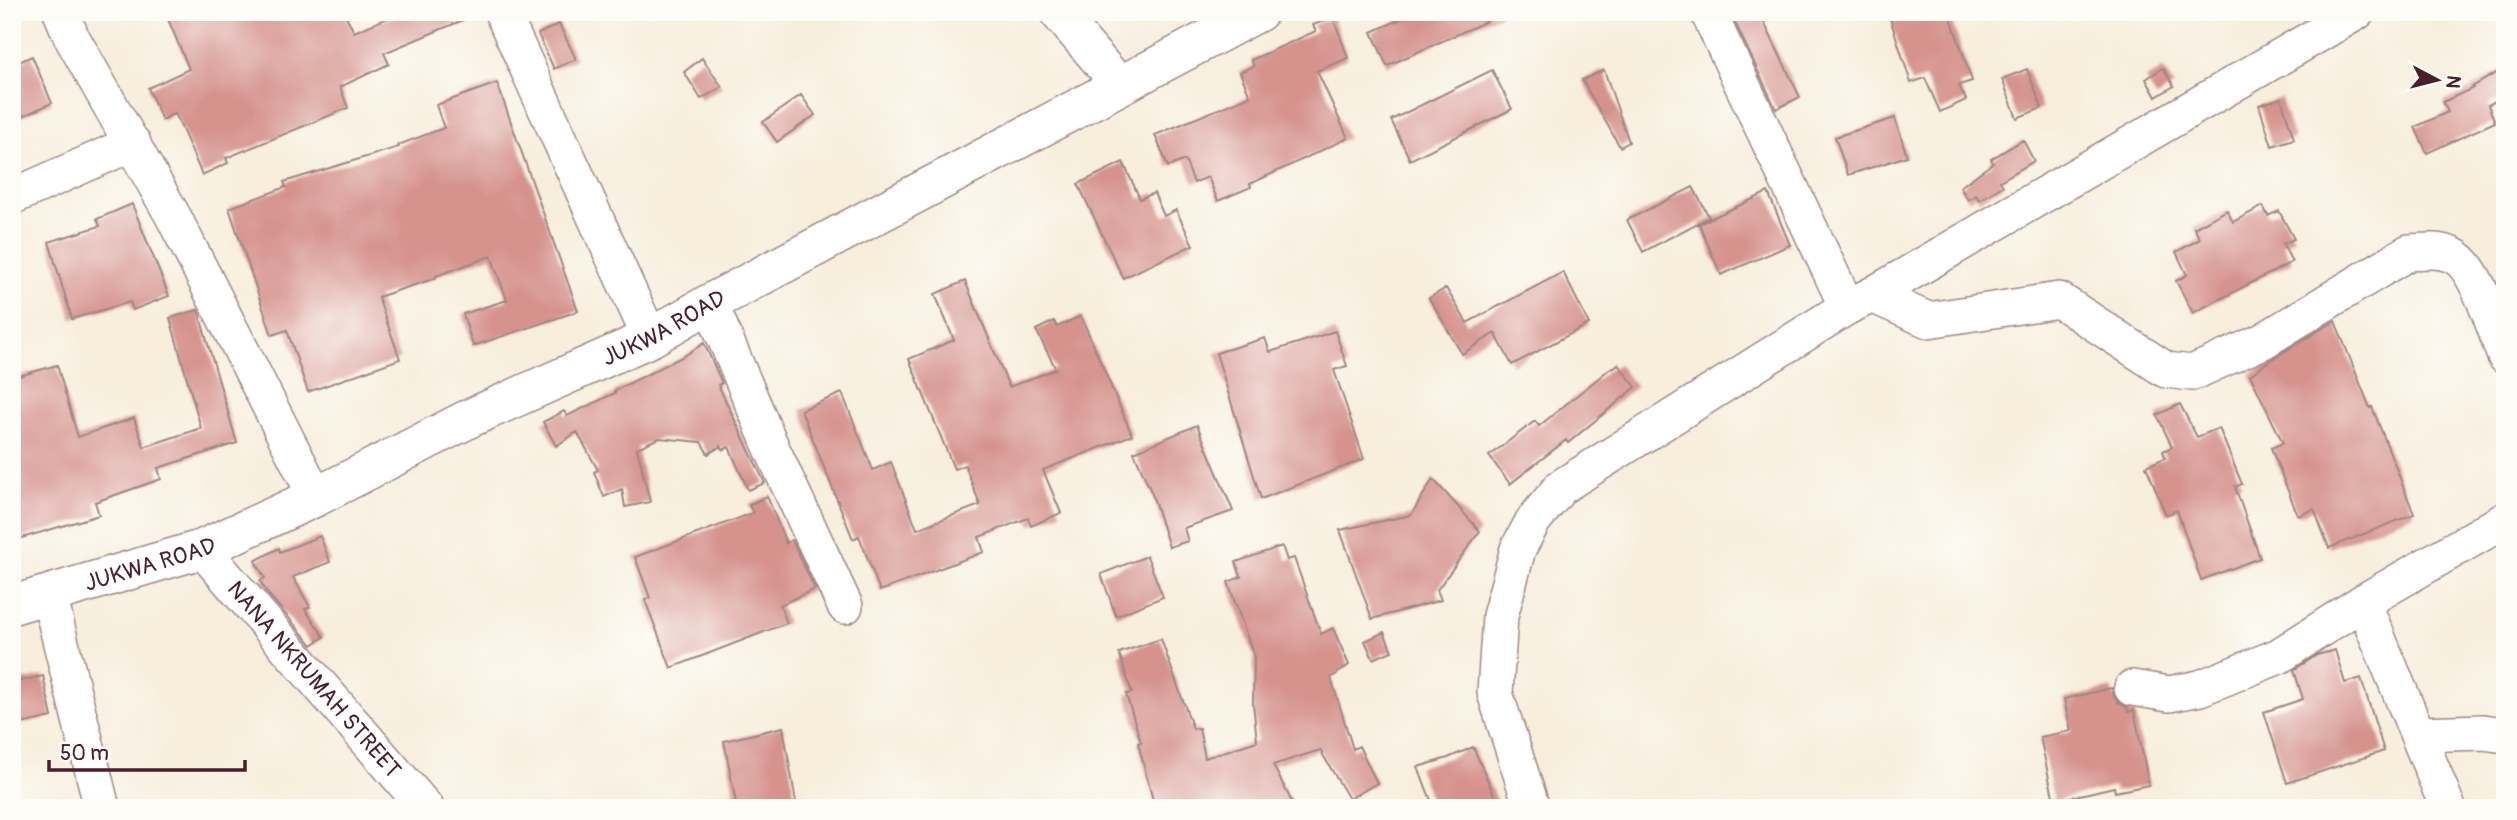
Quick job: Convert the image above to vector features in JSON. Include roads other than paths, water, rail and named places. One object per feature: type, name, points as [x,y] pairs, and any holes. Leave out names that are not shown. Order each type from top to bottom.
[{"type":"main road","name":"JUKWA ROAD","points":[[12,605],[202,549],[316,497],[470,418],[650,338],[710,303],[1259,12]]},
{"type":"street","points":[[61,12],[71,36],[133,143],[224,312],[316,497]]},
{"type":"street","points":[[502,12],[650,338]]},
{"type":"street","points":[[1057,12],[1120,85]]},
{"type":"street","points":[[1708,12],[1860,301],[1928,320],[2059,300],[2166,370],[2192,373],[2263,341],[2409,252],[2432,250],[2455,256],[2472,273],[2505,356]]},
{"type":"street","points":[[1532,808],[1495,694],[1500,616],[1518,549],[1532,521],[1562,487],[1860,301],[2357,12]]},
{"type":"street","points":[[12,197],[133,143]]},
{"type":"street","points":[[710,303],[773,451],[845,606]]},
{"type":"street","points":[[2132,688],[2169,694],[2200,688],[2279,656],[2363,603],[2505,520]]},
{"type":"street","name":"NANA NKRUMAH STREET","points":[[202,549],[426,808]]},
{"type":"street","points":[[49,595],[102,808]]},
{"type":"street","points":[[2363,603],[2448,808]]},
{"type":"street","points":[[2418,734],[2483,732],[2505,735]]}]
